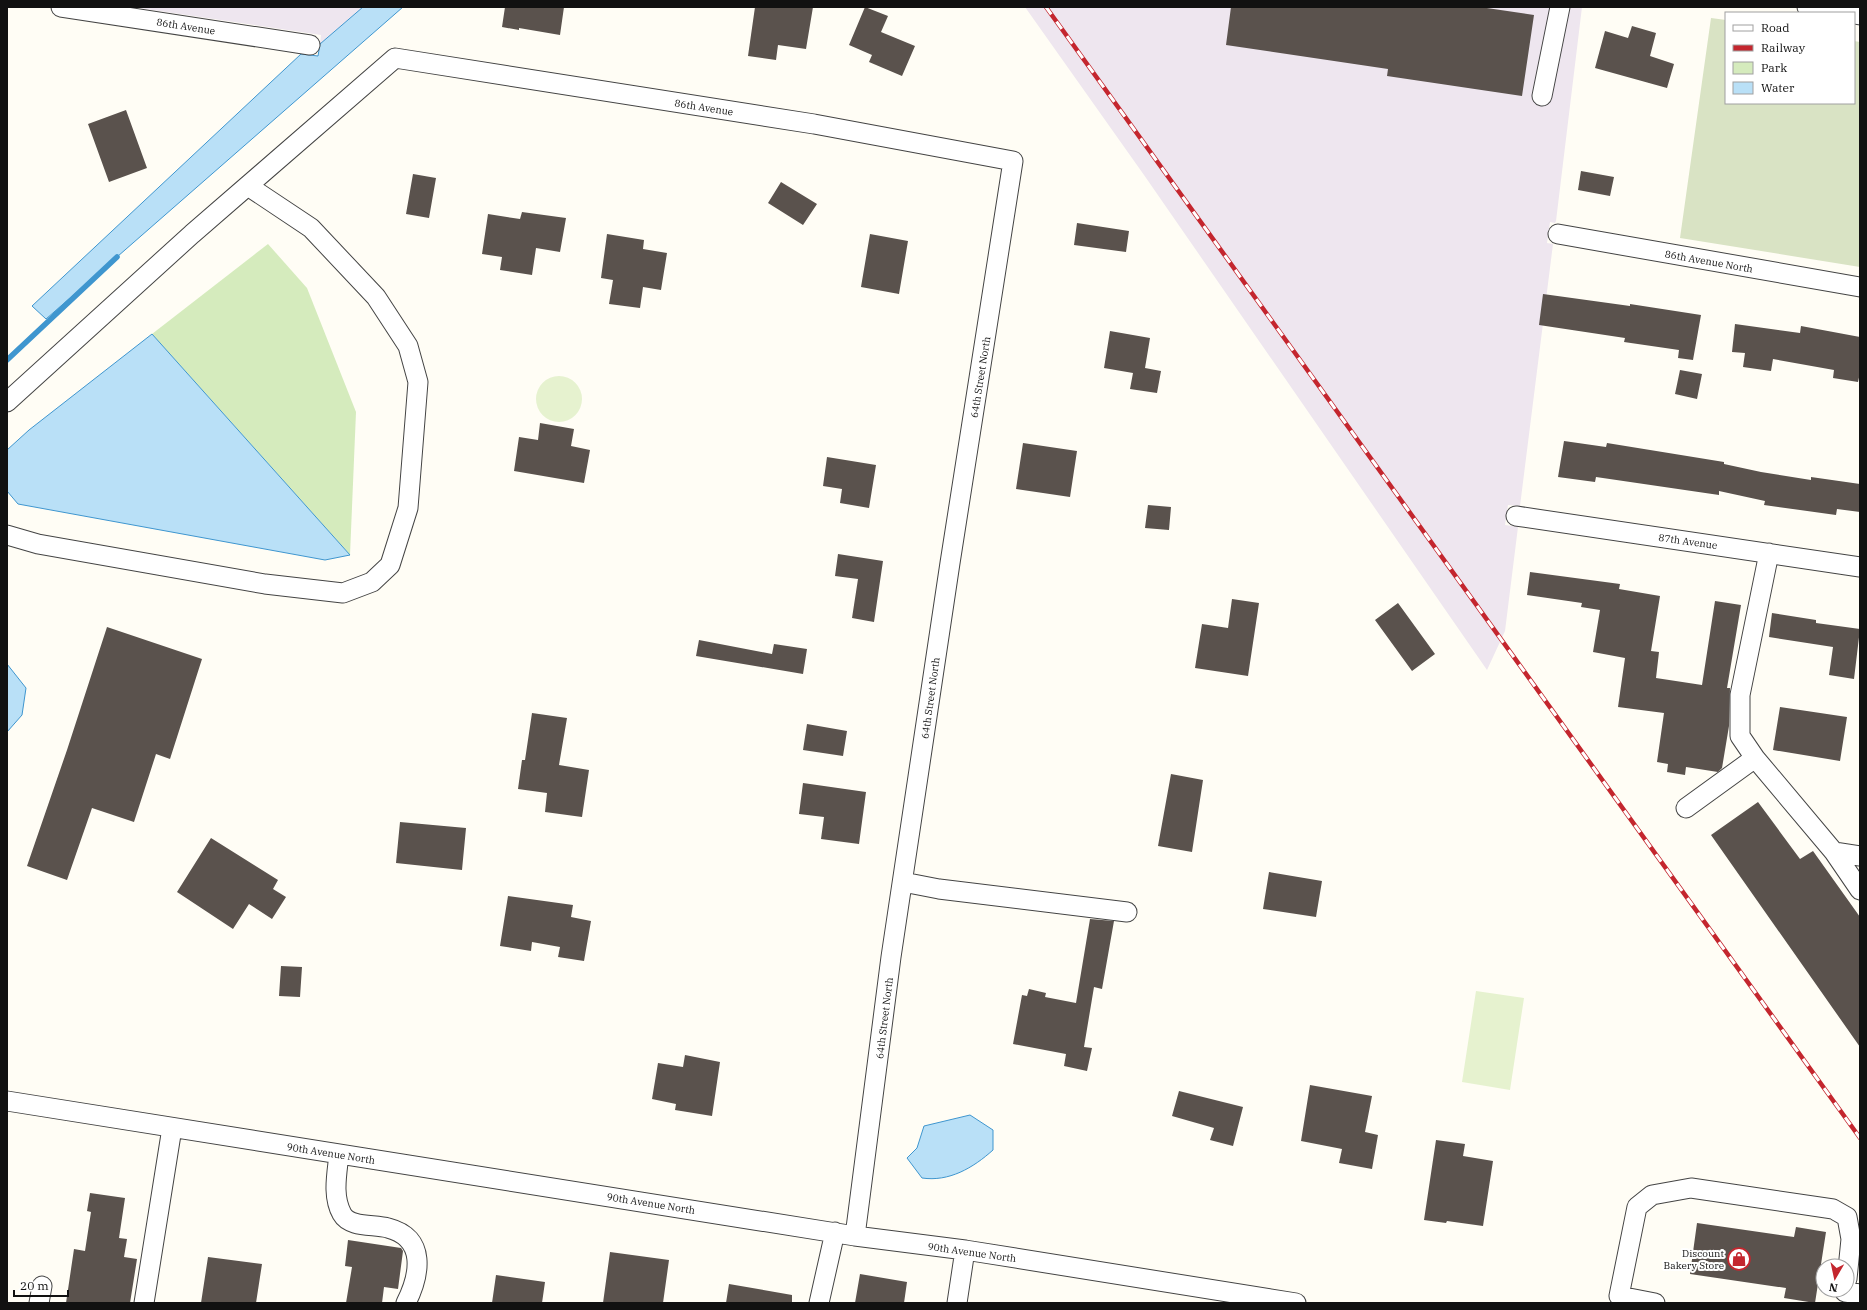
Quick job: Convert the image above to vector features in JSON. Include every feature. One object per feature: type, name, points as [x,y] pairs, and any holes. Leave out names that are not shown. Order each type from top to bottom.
[{"type":"street","name":"86th Avenue","points":[[61,7],[310,45]]},
{"type":"street","points":[[1542,96],[1560,7]]},
{"type":"street","points":[[1807,7],[1839,12]]},
{"type":"street","name":"86th Avenue","points":[[248,186],[395,58],[814,124],[1013,161]]},
{"type":"street","name":"64th Street North","points":[[855,1236],[902,882],[1013,161]]},
{"type":"street","points":[[7,402],[192,234],[248,186],[311,228],[376,297],[408,346],[418,382],[408,508],[390,565],[372,582],[344,593],[258,583],[38,544],[7,535]]},
{"type":"street","name":"86th Avenue North","points":[[1558,234],[1860,287]]},
{"type":"street","name":"87th Avenue","points":[[1516,516],[1860,567]]},
{"type":"street","points":[[1769,554],[1740,695],[1740,736],[1755,758],[1834,852],[1860,890]]},
{"type":"street","points":[[1686,808],[1755,758]]},
{"type":"street","points":[[1834,852],[1860,856]]},
{"type":"street","points":[[902,882],[1127,912]]},
{"type":"street","name":"90th Avenue North","points":[[7,1101],[855,1236],[965,1250],[1296,1303]]},
{"type":"street","points":[[144,1303],[172,1128]]},
{"type":"street","points":[[339,1154],[336,1187],[338,1202],[343,1215],[350,1222],[388,1228],[402,1233],[411,1240],[415,1248],[418,1259],[417,1268],[410,1295],[406,1303]]},
{"type":"street","points":[[1655,1303],[1616,1300],[1637,1207],[1652,1195],[1691,1188],[1833,1209],[1847,1217],[1851,1239],[1850,1258]]},
{"type":"street","points":[[819,1303],[835,1232]]},
{"type":"street","points":[[957,1303],[965,1250]]},
{"type":"shaded area","points":[[132,7],[363,7],[320,44],[321,35]]},
{"type":"shaded area","points":[[1025,7],[1582,7],[1556,221],[1555,223],[1550,222],[1547,243],[1553,244],[1520,506],[1508,505],[1505,525],[1518,527],[1505,631],[1487,670],[1144,175]]},
{"type":"green space","points":[[1711,18],[1725,20],[1725,104],[1855,104],[1855,41],[1860,42],[1860,267],[1680,238]]},
{"type":"green space","points":[[268,244],[307,288],[356,412],[350,555],[152,334]]},
{"type":"green space","points":[[559,376],[572,380],[578,386],[582,399],[578,412],[572,418],[559,422],[546,418],[540,412],[536,399],[540,386],[546,380]]},
{"type":"green space","points":[[1476,991],[1524,998],[1510,1090],[1462,1082]]},
{"type":"water","points":[[363,7],[403,7],[46,319],[32,306],[301,54],[318,56],[320,44]]},
{"type":"water","points":[[152,334],[350,555],[325,560],[18,504],[7,491],[7,450],[29,430]]},
{"type":"water","points":[[7,664],[26,688],[22,715],[7,732]]},
{"type":"water","points":[[970,1115],[993,1130],[993,1150],[969,1168],[951,1176],[932,1179],[922,1178],[907,1158],[917,1148],[924,1126]]},
{"type":"building","points":[[505,7],[564,7],[560,35],[519,28],[519,30],[502,27]]},
{"type":"building","points":[[755,7],[813,7],[806,49],[778,45],[776,60],[748,56]]},
{"type":"building","points":[[865,7],[888,16],[881,32],[915,46],[902,76],[869,62],[872,55],[849,45]]},
{"type":"building","points":[[1231,7],[1480,7],[1534,15],[1522,96],[1387,76],[1388,69],[1226,45]]},
{"type":"building","points":[[1632,26],[1656,33],[1650,56],[1674,64],[1667,88],[1595,68],[1605,31],[1628,38]]},
{"type":"building","points":[[126,110],[147,168],[109,182],[88,124]]},
{"type":"building","points":[[1581,171],[1614,177],[1610,196],[1578,190]]},
{"type":"building","points":[[413,174],[436,178],[429,218],[406,214]]},
{"type":"building","points":[[781,182],[817,204],[803,225],[768,203]]},
{"type":"building","points":[[522,212],[566,218],[560,252],[536,248],[532,275],[500,270],[502,257],[482,254],[488,214],[520,219]]},
{"type":"building","points":[[1077,223],[1129,231],[1126,252],[1074,245]]},
{"type":"building","points":[[607,234],[644,240],[643,249],[667,253],[661,290],[643,287],[640,308],[609,304],[613,280],[601,278]]},
{"type":"building","points":[[870,234],[908,241],[899,294],[861,287]]},
{"type":"building","points":[[1543,294],[1630,306],[1630,304],[1701,315],[1693,360],[1678,358],[1679,350],[1624,342],[1625,338],[1539,325]]},
{"type":"building","points":[[1735,324],[1800,333],[1801,326],[1860,337],[1860,373],[1858,382],[1833,378],[1834,370],[1773,359],[1771,371],[1743,367],[1745,353],[1732,352]]},
{"type":"building","points":[[1110,331],[1150,338],[1145,368],[1161,371],[1157,393],[1130,389],[1133,373],[1104,368]]},
{"type":"building","points":[[1680,370],[1702,374],[1697,399],[1675,394]]},
{"type":"building","points":[[540,423],[574,429],[571,446],[590,450],[584,483],[514,471],[519,437],[538,440]]},
{"type":"building","points":[[1564,441],[1606,447],[1607,443],[1724,462],[1724,464],[1761,472],[1811,480],[1811,477],[1860,484],[1860,512],[1837,509],[1836,515],[1764,505],[1765,501],[1719,491],[1719,495],[1596,477],[1595,482],[1558,477]]},
{"type":"building","points":[[1023,443],[1077,451],[1070,497],[1016,489]]},
{"type":"building","points":[[827,457],[876,465],[869,508],[840,503],[842,489],[823,486]]},
{"type":"building","points":[[1148,505],[1171,507],[1169,530],[1145,528]]},
{"type":"building","points":[[838,554],[883,561],[874,622],[852,618],[858,579],[835,576]]},
{"type":"building","points":[[1530,572],[1620,584],[1619,589],[1660,596],[1651,651],[1659,652],[1656,678],[1702,685],[1715,601],[1741,605],[1727,688],[1730,688],[1729,726],[1722,768],[1718,772],[1686,767],[1685,775],[1667,772],[1668,764],[1657,762],[1664,713],[1618,707],[1625,658],[1593,652],[1600,610],[1581,607],[1582,603],[1527,595]]},
{"type":"building","points":[[1232,599],[1259,603],[1248,676],[1195,668],[1202,624],[1228,628]]},
{"type":"building","points":[[1398,603],[1435,654],[1412,671],[1375,620]]},
{"type":"building","points":[[1772,613],[1816,620],[1816,623],[1860,629],[1854,679],[1829,675],[1833,647],[1769,637]]},
{"type":"building","points":[[107,627],[202,659],[170,759],[156,754],[134,822],[92,808],[67,880],[27,866]]},
{"type":"building","points":[[699,640],[772,654],[774,644],[807,649],[803,674],[696,656]]},
{"type":"building","points":[[1780,707],[1847,717],[1840,761],[1773,750]]},
{"type":"building","points":[[532,713],[567,718],[559,765],[589,770],[582,817],[545,812],[547,793],[518,789],[522,760],[525,760]]},
{"type":"building","points":[[807,724],[847,731],[843,756],[803,750]]},
{"type":"building","points":[[1171,774],[1203,780],[1192,852],[1158,846]]},
{"type":"building","points":[[803,783],[866,792],[859,844],[821,839],[824,817],[799,814]]},
{"type":"building","points":[[1758,802],[1800,859],[1813,851],[1860,917],[1860,1047],[1711,835]]},
{"type":"building","points":[[400,822],[466,828],[462,870],[396,863]]},
{"type":"building","points":[[211,838],[278,880],[273,889],[286,897],[272,919],[249,904],[233,929],[177,892]]},
{"type":"building","points":[[1269,872],[1322,881],[1316,917],[1263,909]]},
{"type":"building","points":[[508,896],[573,905],[571,917],[591,921],[584,961],[558,957],[560,947],[532,942],[531,951],[500,946]]},
{"type":"building","points":[[1090,919],[1114,921],[1102,989],[1094,987],[1084,1047],[1092,1048],[1087,1071],[1064,1066],[1066,1054],[1013,1044],[1022,995],[1027,996],[1029,989],[1046,993],[1045,997],[1076,1003]]},
{"type":"building","points":[[281,966],[302,967],[300,997],[279,996]]},
{"type":"building","points":[[685,1055],[720,1062],[712,1116],[675,1110],[676,1104],[652,1099],[658,1063],[683,1067]]},
{"type":"building","points":[[1310,1085],[1372,1096],[1365,1132],[1378,1135],[1372,1169],[1339,1163],[1342,1149],[1301,1141]]},
{"type":"building","points":[[1179,1091],[1243,1107],[1233,1146],[1210,1140],[1214,1128],[1172,1116]]},
{"type":"building","points":[[1436,1140],[1465,1144],[1463,1156],[1493,1161],[1483,1226],[1447,1221],[1446,1223],[1424,1220]]},
{"type":"building","points":[[90,1193],[125,1198],[119,1238],[127,1239],[124,1257],[137,1259],[130,1303],[66,1303],[74,1249],[85,1251],[91,1212],[87,1211]]},
{"type":"building","points":[[1697,1223],[1794,1237],[1796,1227],[1826,1232],[1822,1258],[1815,1258],[1815,1303],[1784,1298],[1786,1288],[1690,1274]]},
{"type":"building","points":[[348,1240],[401,1248],[403,1251],[398,1289],[384,1287],[382,1303],[346,1303],[352,1267],[345,1266]]},
{"type":"building","points":[[610,1252],[669,1260],[663,1303],[603,1303]]},
{"type":"building","points":[[208,1257],[262,1264],[256,1303],[201,1303]]},
{"type":"building","points":[[860,1274],[907,1282],[904,1303],[855,1303]]},
{"type":"building","points":[[496,1275],[545,1282],[542,1303],[492,1303]]},
{"type":"building","points":[[729,1284],[792,1295],[792,1303],[726,1303]]},
{"type":"waterway","points":[[7,360],[117,257]]},
{"type":"railway","points":[[1046,7],[1860,1138]]},
{"type":"place","name":"Discount Bakery Store","points":[[1739,1259]]}]
